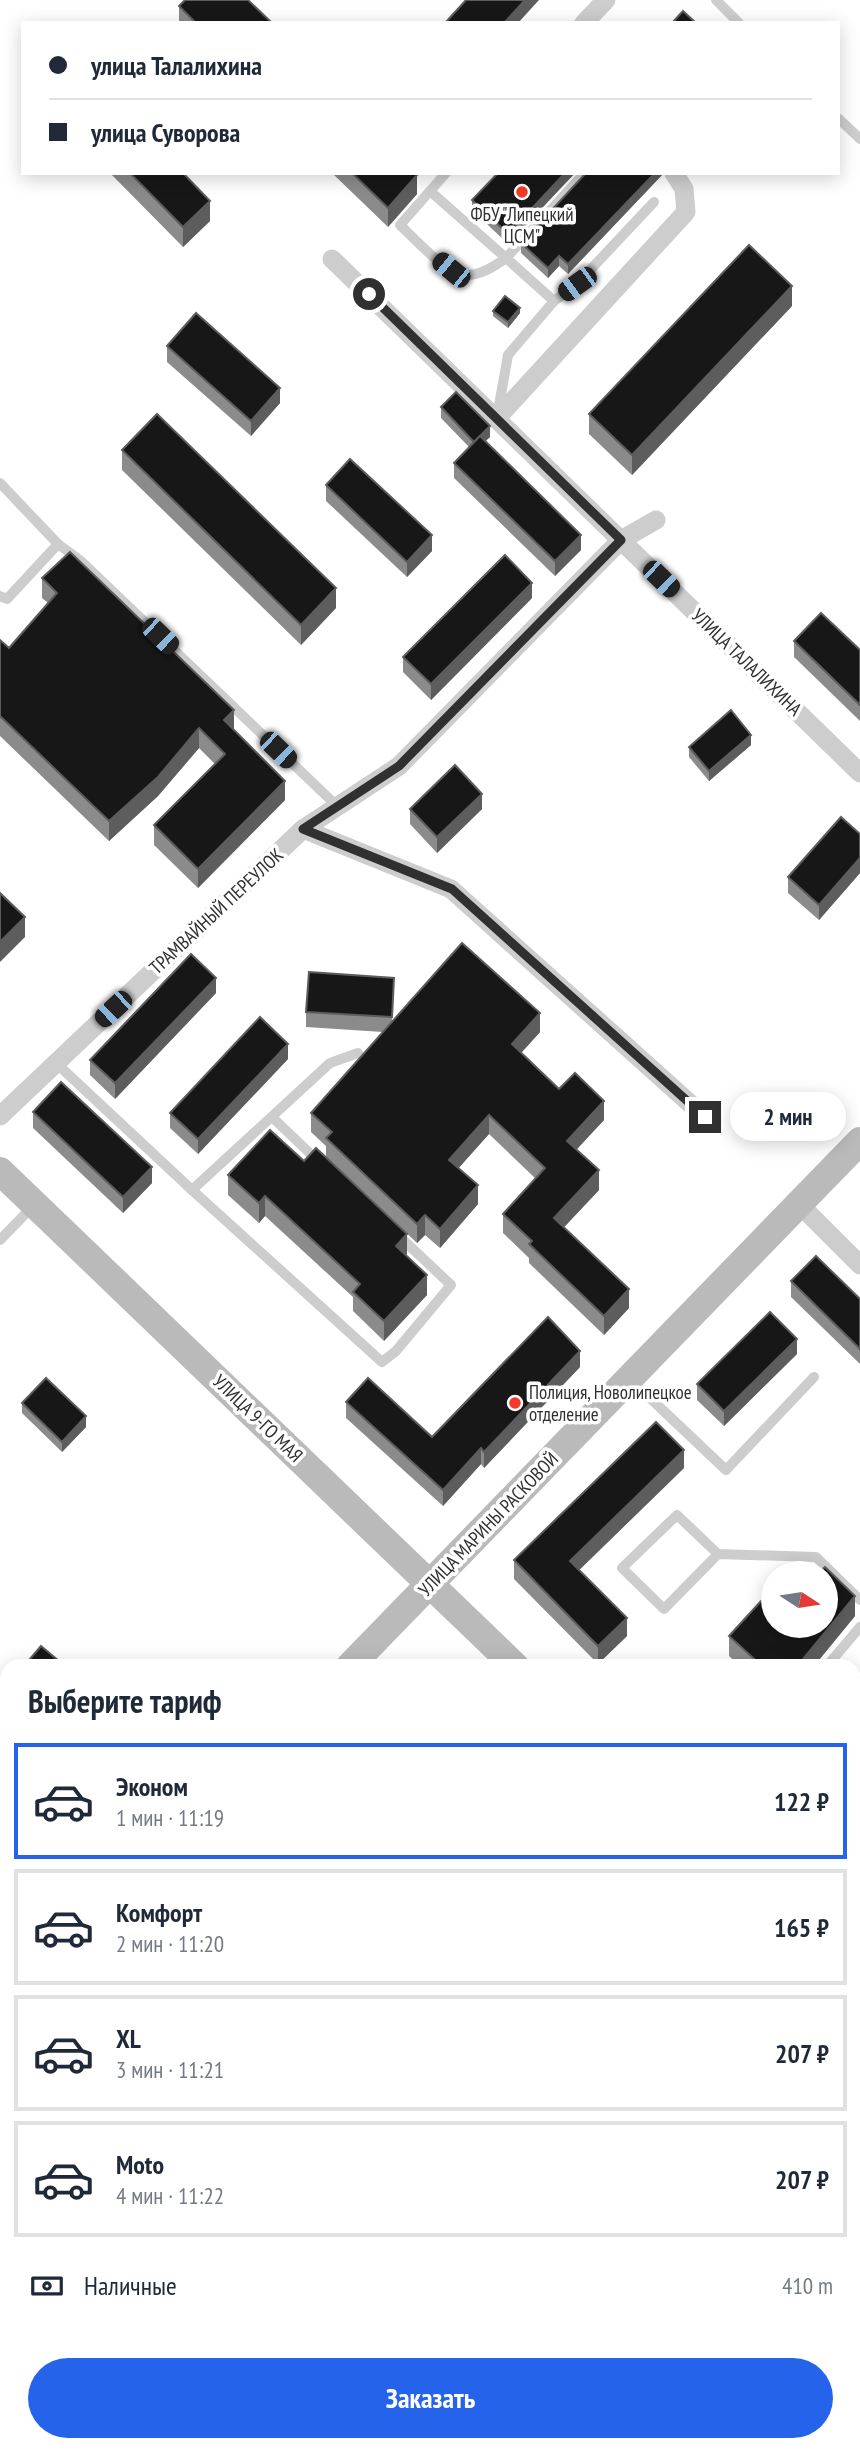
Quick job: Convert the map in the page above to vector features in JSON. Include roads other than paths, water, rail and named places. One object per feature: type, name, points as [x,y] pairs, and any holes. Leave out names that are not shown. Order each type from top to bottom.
[{"type":"main road","name":"УЛИЦА МАРИНЫ РАСКОВОЙ","points":[[357,1659],[860,1141]]},
{"type":"main road","name":"УЛИЦА 9-ГО МАЯ","points":[[0,1171],[508,1659]]},
{"type":"street","points":[[586,21],[606,0]]},
{"type":"street","points":[[497,418],[687,212],[684,189],[675,175]]},
{"type":"street","name":"УЛИЦА ТАЛАЛИХИНА","points":[[332,258],[860,773]]},
{"type":"street","name":"ТРАМВАЙНЫЙ ПЕРЕУЛОК","points":[[0,1116],[303,829],[399,766],[621,540],[656,520]]},
{"type":"street","points":[[303,829],[452,889],[705,1117]]},
{"type":"street","points":[[799,1205],[860,1265]]},
{"type":"lane","points":[[716,0],[737,21]]},
{"type":"lane","points":[[840,120],[860,139]]},
{"type":"lane","points":[[444,175],[400,225],[451,270],[464,275],[480,273],[506,258],[582,175]]},
{"type":"lane","points":[[430,191],[554,300]]},
{"type":"lane","points":[[497,418],[508,355],[554,300],[577,284],[654,202]]},
{"type":"lane","points":[[0,483],[58,544],[81,561],[337,806]]},
{"type":"lane","points":[[0,596],[7,599],[58,544]]},
{"type":"lane","points":[[192,1190],[330,1063],[358,1053]]},
{"type":"lane","points":[[56,1063],[382,1362],[396,1351],[451,1285],[391,1229]]},
{"type":"lane","points":[[272,1117],[331,1173]]},
{"type":"lane","points":[[0,1240],[34,1204]]},
{"type":"lane","points":[[629,1378],[726,1470],[814,1377]]},
{"type":"lane","points":[[718,1554],[664,1609],[622,1568],[677,1515],[718,1554],[816,1557],[860,1600]]},
{"type":"lane","points":[[833,1659],[860,1627]]},
{"type":"place","name":"ФБУ \"Липецкий ЦСМ\"","points":[[522,192]]},
{"type":"place","name":"Полиция, Новолипецкое отделение","points":[[515,1403]]}]
